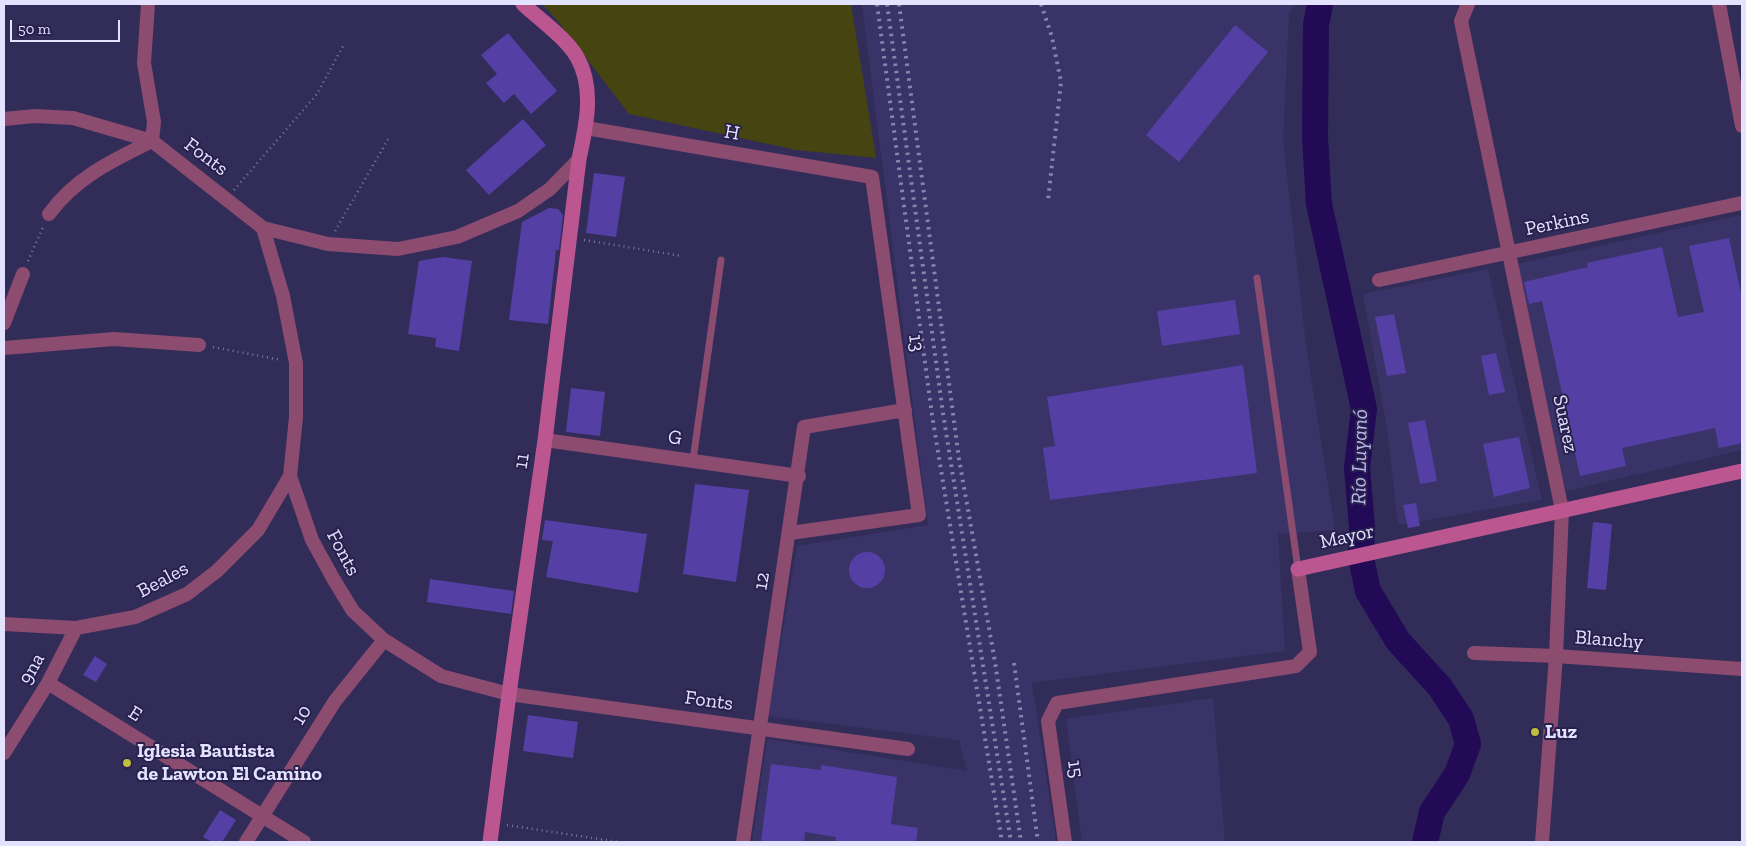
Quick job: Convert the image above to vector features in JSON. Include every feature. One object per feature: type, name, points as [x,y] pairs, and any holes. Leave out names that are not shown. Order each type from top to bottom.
[{"type":"street","points":[[50,214],[65,193],[80,180],[112,160],[152,141],[154,122],[144,63],[148,4]]},
{"type":"street","name":"11","points":[[490,842],[508,694],[545,440],[579,159],[586,128],[587,85],[577,57],[558,36],[523,4]]},
{"type":"street","name":"Suarez","points":[[1468,4],[1462,21],[1562,510],[1556,656],[1542,842]]},
{"type":"street","points":[[1719,4],[1742,126]]},
{"type":"street","name":"Fonts","points":[[4,119],[35,116],[73,118],[152,141],[263,228],[283,296],[296,363],[296,417],[290,476],[312,540],[334,580],[353,611],[384,640],[441,676],[508,694],[908,749]]},
{"type":"street","name":"H","points":[[586,128],[872,177]]},
{"type":"street","points":[[263,228],[328,244],[398,249],[457,237],[518,211],[550,189],[579,159]]},
{"type":"street","name":"13","points":[[790,533],[919,515],[872,177]]},
{"type":"street","name":"Perkins","points":[[1379,280],[1742,203]]},
{"type":"street","points":[[4,323],[23,274]]},
{"type":"street","points":[[4,348],[114,340],[199,345]]},
{"type":"street","name":"12","points":[[744,842],[759,728],[799,476],[804,427],[905,410]]},
{"type":"street","name":"G","points":[[545,440],[799,476]]},
{"type":"street","name":"Mayor","points":[[1057,703],[1296,666],[1310,652],[1298,569],[1742,470]]},
{"type":"street","name":"Beales","points":[[4,624],[76,628],[135,617],[187,594],[217,572],[258,530],[290,476]]},
{"type":"street","name":"9na","points":[[4,753],[48,684],[76,628]]},
{"type":"street","name":"10","points":[[246,842],[335,701],[384,640]]},
{"type":"street","name":"Blanchy","points":[[1474,653],[1556,656],[1742,669]]},
{"type":"street","name":"E","points":[[48,684],[304,842]]},
{"type":"street","name":"15","points":[[1057,703],[1048,721],[1065,842]]},
{"type":"lane","points":[[693,460],[721,260]]},
{"type":"lane","points":[[1257,278],[1298,569]]},
{"type":"path","points":[[227,198],[317,94],[343,46]]},
{"type":"path","points":[[328,244],[390,136]]},
{"type":"path","points":[[23,274],[50,214]]},
{"type":"path","points":[[570,238],[682,256]]},
{"type":"path","points":[[199,345],[296,363]]},
{"type":"path","points":[[493,823],[619,842]]},
{"type":"shaded area","points":[[542,4],[851,4],[876,158],[796,150],[629,114],[557,20]]},
{"type":"shaded area","points":[[862,4],[1294,4],[1289,16],[1283,139],[1306,345],[1335,530],[1278,534],[1285,651],[1032,683],[1056,842],[752,842],[767,739],[967,771],[959,740],[768,716],[797,546],[928,525]]},
{"type":"shaded area","points":[[1740,215],[1742,225],[1742,450],[1566,491],[1517,264]]},
{"type":"shaded area","points":[[1488,269],[1542,500],[1398,525],[1387,428],[1363,294]]},
{"type":"shaded area","points":[[1213,698],[1225,842],[1082,842],[1066,719]]},
{"type":"building","points":[[1235,25],[1268,52],[1179,162],[1146,135]]},
{"type":"building","points":[[508,33],[557,91],[531,114],[514,94],[504,103],[486,83],[497,74],[481,55]]},
{"type":"building","points":[[523,119],[546,145],[489,195],[466,170]]},
{"type":"building","points":[[594,173],[625,177],[616,237],[586,233]]},
{"type":"building","points":[[549,208],[558,209],[563,215],[559,250],[556,250],[548,324],[509,320],[522,222]]},
{"type":"building","points":[[1729,238],[1742,298],[1742,443],[1719,448],[1715,428],[1622,448],[1626,466],[1580,476],[1542,301],[1529,304],[1524,282],[1588,267],[1587,263],[1662,247],[1678,317],[1704,312],[1689,246]]},
{"type":"building","points":[[443,257],[472,261],[459,351],[435,347],[436,338],[408,334],[419,261]]},
{"type":"building","points":[[1235,300],[1240,334],[1162,346],[1157,311]]},
{"type":"building","points":[[1394,314],[1406,373],[1387,376],[1375,317]]},
{"type":"building","points":[[1496,353],[1505,392],[1489,395],[1481,356]]},
{"type":"building","points":[[1243,365],[1257,473],[1050,500],[1043,448],[1055,446],[1047,397]]},
{"type":"building","points":[[571,388],[605,392],[600,436],[566,432]]},
{"type":"building","points":[[1425,420],[1437,481],[1420,484],[1408,423]]},
{"type":"building","points":[[1519,437],[1530,488],[1494,497],[1483,444]]},
{"type":"building","points":[[695,484],[749,490],[736,582],[683,574]]},
{"type":"building","points":[[1416,503],[1420,526],[1408,528],[1403,505]]},
{"type":"building","points":[[545,520],[647,534],[638,593],[546,577],[553,541],[542,540]]},
{"type":"building","points":[[1593,522],[1612,524],[1606,590],[1587,588]]},
{"type":"building","points":[[867,552],[874,553],[880,557],[884,563],[884,577],[880,583],[874,587],[867,588],[860,587],[854,583],[850,577],[849,570],[850,563],[854,557],[860,553]]},
{"type":"building","points":[[430,579],[514,591],[511,614],[427,602]]},
{"type":"building","points":[[95,656],[107,664],[96,682],[83,675]]},
{"type":"building","points":[[528,715],[578,722],[573,758],[523,751]]},
{"type":"building","points":[[771,764],[821,770],[821,765],[897,777],[891,824],[918,828],[916,842],[835,842],[836,837],[805,832],[804,842],[761,842]]},
{"type":"building","points":[[220,810],[236,820],[222,842],[212,842],[203,837]]},
{"type":"waterway","name":"Río Luyanó","points":[[1320,4],[1316,25],[1315,138],[1319,204],[1364,409],[1357,468],[1362,527],[1361,558],[1368,591],[1398,641],[1440,687],[1461,719],[1468,744],[1457,774],[1432,812],[1425,842]]},
{"type":"railway","points":[[877,4],[932,415],[1002,842]]},
{"type":"railway","points":[[887,4],[943,413],[1011,842]]},
{"type":"railway","points":[[899,4],[959,459],[995,662],[1021,842]]},
{"type":"railway","points":[[1041,4],[1052,37],[1061,82],[1048,201]]},
{"type":"railway","points":[[1014,663],[1038,842]]},
{"type":"place","name":"Luz","points":[[1535,732]]},
{"type":"place","name":"Iglesia Bautista de Lawton El Camino","points":[[127,763]]}]
